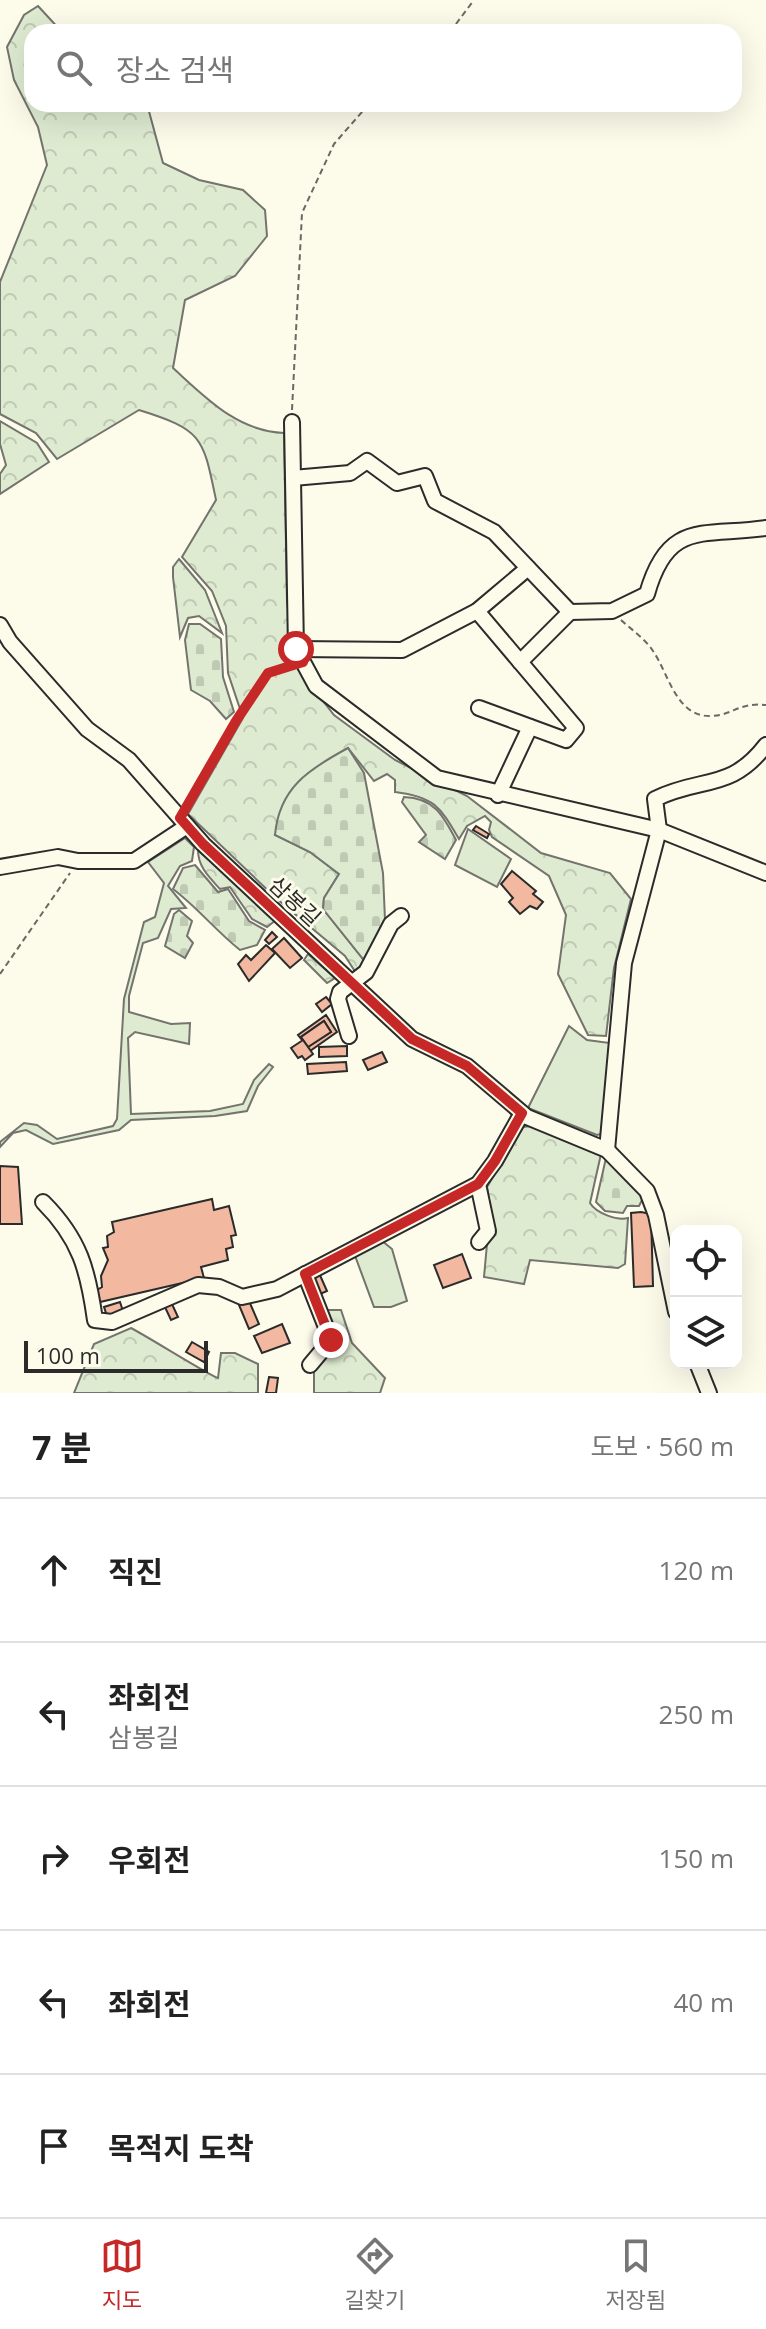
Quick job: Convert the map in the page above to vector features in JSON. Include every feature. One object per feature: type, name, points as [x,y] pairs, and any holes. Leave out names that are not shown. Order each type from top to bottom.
[{"type":"street","points":[[292,422],[299,656],[316,686],[437,778],[498,795],[659,830],[766,873]]},
{"type":"street","points":[[293,478],[350,473],[367,461],[397,483],[425,476],[435,501],[494,532],[570,612]]},
{"type":"street","points":[[520,662],[570,612],[612,611],[647,594],[653,572],[674,543],[689,534],[766,528]]},
{"type":"street","points":[[299,656],[402,650],[477,611],[528,568]]},
{"type":"street","points":[[477,611],[576,728],[566,740],[479,708]]},
{"type":"street","name":"삼봉길","points":[[0,625],[10,642],[87,729],[129,760],[184,822],[412,1039],[467,1066],[522,1113],[607,1150]]},
{"type":"street","points":[[498,795],[530,727]]},
{"type":"street","points":[[673,1297],[656,1215],[647,1191],[607,1150],[624,963],[659,830],[655,799],[678,787],[724,781],[757,757],[766,745]]},
{"type":"street","points":[[0,867],[58,857],[78,861],[134,861],[184,822]]},
{"type":"street","points":[[349,1036],[338,999],[340,992],[366,972],[391,924],[401,916]]},
{"type":"street","points":[[43,1202],[61,1219],[88,1270],[95,1320],[112,1322],[198,1285],[219,1287],[242,1297],[277,1289],[478,1184],[522,1113]]},
{"type":"street","points":[[478,1184],[488,1231],[479,1242]]},
{"type":"street","points":[[305,1274],[331,1340],[310,1365]]},
{"type":"street","points":[[699,1369],[709,1393]]},
{"type":"path","points":[[456,24],[474,0]]},
{"type":"path","points":[[292,422],[302,213],[334,144],[362,112]]},
{"type":"path","points":[[612,611],[652,649],[679,699],[696,715],[715,716],[746,703],[766,705]]},
{"type":"path","points":[[184,822],[236,721],[268,673],[299,656]]},
{"type":"path","points":[[0,974],[78,861]]},
{"type":"green space","points":[[38,6],[55,24],[24,24],[24,100],[14,80],[7,47],[24,15]]},
{"type":"green space","points":[[30,112],[149,112],[163,163],[199,180],[243,190],[265,210],[267,236],[235,276],[185,300],[173,368],[223,411],[251,426],[284,433],[287,602],[298,669],[334,715],[395,760],[467,796],[541,853],[610,873],[631,899],[614,968],[606,1036],[588,1035],[558,974],[566,915],[549,876],[492,837],[489,830],[491,822],[485,816],[467,826],[459,839],[435,805],[419,797],[395,792],[395,780],[387,774],[374,781],[348,748],[275,835],[310,852],[339,874],[324,898],[323,909],[367,964],[358,976],[345,956],[277,899],[188,814],[243,718],[228,673],[226,626],[212,591],[182,557],[216,500],[203,449],[188,431],[139,410],[57,459],[36,433],[0,414],[0,282],[47,165],[38,127]]},
{"type":"green space","points":[[0,421],[37,443],[49,462],[0,494],[0,474],[6,465],[0,444]]},
{"type":"green space","points":[[179,559],[205,590],[222,633],[199,616],[188,618],[180,637],[173,577],[173,567]]},
{"type":"green space","points":[[189,624],[200,624],[221,639],[223,677],[234,712],[226,719],[210,701],[191,690],[185,640]]},
{"type":"green space","points":[[348,748],[364,773],[383,873],[385,920],[367,964],[323,909],[324,898],[339,874],[310,852],[275,835],[283,805],[298,782]]},
{"type":"green space","points":[[404,797],[430,804],[447,823],[456,840],[445,859],[419,842],[426,835],[402,802]]},
{"type":"green space","points":[[468,829],[511,859],[497,887],[455,865]]},
{"type":"green space","points":[[185,838],[194,847],[192,861],[180,866],[168,886],[186,908],[171,909],[158,938],[143,943],[129,996],[129,1012],[171,1024],[190,1023],[189,1044],[135,1032],[128,1038],[131,1114],[210,1111],[243,1104],[254,1080],[269,1064],[273,1067],[258,1086],[247,1111],[215,1116],[131,1120],[119,1130],[53,1144],[26,1130],[13,1133],[0,1147],[0,1142],[24,1123],[37,1125],[57,1139],[113,1126],[117,1119],[124,999],[144,922],[155,917],[164,883],[148,862]]},
{"type":"green space","points":[[198,850],[276,920],[267,927],[252,919],[230,887],[220,889],[208,876],[200,862]]},
{"type":"green space","points":[[195,865],[218,892],[228,889],[249,921],[265,930],[257,945],[240,950],[173,889],[183,868]]},
{"type":"green space","points":[[179,910],[192,921],[187,936],[193,943],[185,958],[165,946],[174,914]]},
{"type":"green space","points":[[308,954],[335,978],[327,983],[304,960]]},
{"type":"green space","points":[[569,1026],[587,1040],[610,1043],[601,1134],[528,1108]]},
{"type":"green space","points":[[531,1126],[601,1154],[590,1203],[607,1215],[628,1218],[625,1264],[618,1268],[530,1260],[524,1284],[484,1277],[487,1244],[494,1234],[487,1187],[523,1127]]},
{"type":"green space","points":[[606,1158],[644,1196],[639,1206],[627,1206],[623,1213],[605,1211],[596,1202]]},
{"type":"green space","points":[[381,1240],[392,1249],[407,1301],[391,1307],[374,1307],[354,1253]]},
{"type":"green space","points":[[327,1310],[341,1310],[352,1343],[385,1378],[380,1393],[314,1393],[314,1371],[339,1339]]},
{"type":"green space","points":[[131,1328],[218,1378],[221,1353],[235,1353],[258,1364],[258,1393],[74,1393],[94,1344]]},
{"type":"building","points":[[476,826],[489,834],[487,838],[473,830]]},
{"type":"building","points":[[512,871],[536,891],[533,894],[543,902],[537,909],[530,906],[520,914],[509,902],[513,898],[501,884]]},
{"type":"building","points":[[272,932],[277,937],[269,944],[265,940]]},
{"type":"building","points":[[284,938],[302,958],[290,968],[272,949]]},
{"type":"building","points":[[266,945],[275,953],[249,981],[238,964],[246,955],[251,960]]},
{"type":"building","points":[[326,997],[332,1004],[322,1012],[316,1004]]},
{"type":"building","points":[[326,1015],[337,1032],[310,1051],[308,1047],[331,1032],[324,1021],[301,1037],[302,1040],[298,1035]]},
{"type":"building","points":[[324,1021],[331,1032],[308,1047],[301,1037]]},
{"type":"building","points":[[303,1040],[313,1054],[305,1060],[302,1056],[298,1058],[291,1048]]},
{"type":"building","points":[[347,1046],[347,1056],[319,1057],[319,1047]]},
{"type":"building","points":[[382,1052],[387,1062],[368,1070],[363,1060]]},
{"type":"building","points":[[346,1062],[347,1071],[308,1074],[307,1064]]},
{"type":"building","points":[[0,1166],[18,1167],[22,1224],[0,1224]]},
{"type":"building","points":[[212,1199],[214,1210],[229,1206],[236,1235],[231,1236],[233,1247],[226,1249],[228,1260],[201,1267],[204,1278],[100,1302],[97,1290],[102,1287],[101,1276],[108,1260],[103,1248],[108,1247],[107,1236],[114,1232],[112,1222]]},
{"type":"building","points":[[631,1213],[651,1214],[653,1286],[634,1287]]},
{"type":"building","points":[[462,1254],[471,1278],[443,1288],[434,1265]]},
{"type":"building","points":[[319,1273],[327,1291],[318,1295],[310,1276]]},
{"type":"building","points":[[249,1301],[259,1324],[249,1329],[239,1305]]},
{"type":"building","points":[[120,1302],[123,1311],[107,1316],[104,1307]]},
{"type":"building","points":[[171,1302],[178,1317],[171,1320],[164,1305]]},
{"type":"building","points":[[282,1324],[290,1343],[262,1353],[254,1336]]},
{"type":"building","points":[[192,1342],[209,1352],[204,1362],[186,1352]]},
{"type":"building","points":[[269,1377],[278,1378],[276,1393],[266,1393]]},
{"type":"route","points":[[296,649],[303,662],[268,673],[236,721],[180,818],[203,844],[412,1039],[467,1066],[522,1113],[478,1184],[305,1274],[331,1332],[331,1340]]}]
